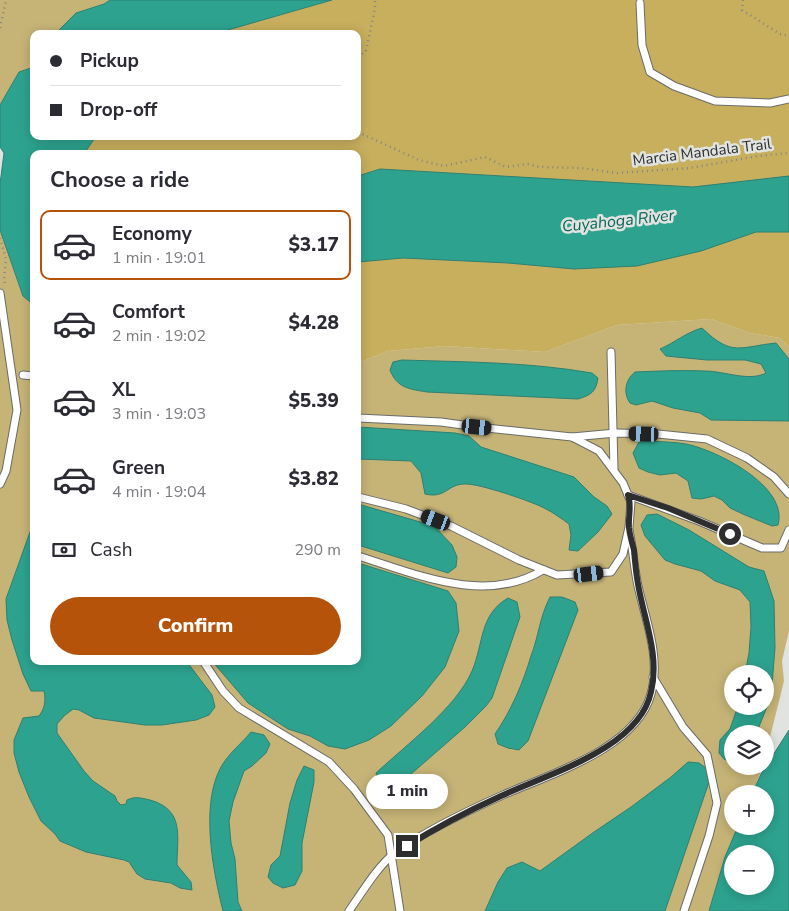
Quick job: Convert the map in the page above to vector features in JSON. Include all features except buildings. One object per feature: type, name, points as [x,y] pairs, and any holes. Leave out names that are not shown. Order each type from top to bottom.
[{"type":"lane","points":[[640,3],[642,45],[650,72],[674,86],[715,101],[770,103],[789,99]]},
{"type":"lane","points":[[0,293],[17,410],[6,471],[0,484]]},
{"type":"lane","points":[[611,352],[614,470]]},
{"type":"lane","points":[[23,375],[30,376]]},
{"type":"lane","points":[[361,418],[441,422],[572,437],[613,433],[658,434],[707,439],[747,458],[774,476],[789,494]]},
{"type":"lane","points":[[361,498],[406,509],[451,526],[519,560],[556,575],[611,572],[623,554],[629,527],[631,502],[623,483],[599,451],[572,437]]},
{"type":"lane","points":[[628,495],[699,520],[762,548],[781,548],[789,530]]},
{"type":"lane","points":[[349,911],[368,883],[394,853],[432,830],[501,796],[568,768],[625,734],[645,710],[651,693],[654,662],[652,644],[638,585],[629,527]]},
{"type":"lane","points":[[361,557],[448,584],[498,586],[533,576],[543,570]]},
{"type":"lane","points":[[206,665],[223,691],[239,708],[329,762],[354,789],[388,835],[400,911]]},
{"type":"lane","points":[[653,676],[683,727],[707,755],[717,803],[709,836],[684,911]]},
{"type":"path","points":[[0,28],[6,0]]},
{"type":"path","points":[[361,55],[366,51],[375,0]]},
{"type":"path","points":[[743,0],[742,10],[780,34],[789,36]]},
{"type":"path","name":"Marcia Mandala Trail","points":[[361,133],[419,160],[444,166],[485,157],[506,167],[528,164],[539,167],[582,168],[617,173],[690,168],[758,156],[789,153]]},
{"type":"shaded area","points":[[0,0],[110,0],[104,4],[76,13],[59,30],[30,30],[30,68],[19,72],[0,105]]},
{"type":"shaded area","points":[[332,0],[789,0],[789,347],[780,338],[750,333],[711,319],[617,325],[545,352],[445,346],[388,351],[361,362],[361,150],[87,150],[93,140],[361,140],[361,30],[228,30]]},
{"type":"shaded area","points":[[0,230],[23,296],[30,302],[30,665],[361,665],[361,362],[388,351],[445,346],[545,352],[617,325],[711,319],[750,333],[780,338],[789,347],[789,631],[782,661],[784,681],[773,725],[724,725],[724,775],[759,775],[756,785],[724,785],[724,835],[734,835],[730,845],[724,845],[724,860],[709,911],[0,911]]},
{"type":"water","points":[[110,0],[332,0],[228,30],[59,30],[76,13],[104,4]]},
{"type":"water","points":[[30,68],[30,140],[93,140],[87,150],[30,150],[30,302],[23,296],[0,230],[0,184],[4,153],[0,147],[0,105],[19,72]]},
{"type":"water","name":"Cuyahoga River","points":[[380,169],[693,187],[789,176],[789,232],[756,232],[701,251],[637,266],[574,269],[508,263],[403,258],[361,262],[361,175]]},
{"type":"water","points":[[702,328],[712,337],[729,347],[744,348],[776,343],[789,359],[789,421],[711,420],[700,413],[673,408],[652,401],[636,405],[630,403],[626,395],[626,387],[629,379],[635,372],[712,371],[744,376],[766,373],[761,364],[745,360],[707,360],[666,356],[660,349]]},
{"type":"water","points":[[402,360],[497,363],[568,369],[592,373],[598,378],[596,387],[592,392],[578,399],[427,392],[404,387],[396,381],[390,370],[393,362]]},
{"type":"water","points":[[361,427],[455,433],[469,436],[481,447],[574,477],[594,497],[607,506],[612,514],[598,532],[578,551],[569,550],[571,535],[569,524],[552,512],[506,493],[472,484],[454,486],[438,495],[425,494],[421,473],[411,461],[361,459]]},
{"type":"water","points":[[639,442],[682,443],[699,448],[731,462],[747,472],[762,484],[772,497],[778,511],[778,525],[772,526],[745,515],[730,508],[722,500],[714,496],[701,499],[692,498],[688,481],[676,473],[660,475],[639,468],[633,453]]},
{"type":"water","points":[[361,505],[434,526],[452,545],[457,557],[456,567],[448,573],[361,546]]},
{"type":"water","points":[[657,514],[689,530],[749,567],[764,571],[774,601],[774,665],[747,665],[751,627],[750,602],[740,590],[715,581],[701,571],[665,560],[645,536],[641,525],[647,515]]},
{"type":"water","points":[[30,532],[30,665],[189,665],[212,695],[215,707],[209,715],[196,720],[162,725],[145,725],[94,718],[73,709],[57,724],[57,733],[84,771],[93,781],[115,796],[121,805],[126,804],[127,800],[138,798],[161,804],[169,810],[177,825],[177,865],[191,882],[192,890],[180,888],[171,883],[145,879],[137,874],[129,862],[86,852],[60,841],[41,821],[19,772],[14,753],[14,740],[23,718],[39,716],[43,710],[45,695],[44,691],[31,691],[23,674],[7,620],[6,599]]},
{"type":"water","points":[[361,564],[448,591],[456,603],[459,631],[445,667],[422,696],[391,726],[369,740],[345,749],[328,746],[310,736],[288,729],[248,703],[215,665],[361,665]]},
{"type":"water","points":[[550,597],[562,597],[575,602],[578,610],[528,741],[519,750],[508,748],[498,744],[495,734],[520,686]]},
{"type":"water","points":[[508,598],[517,602],[520,617],[492,698],[465,727],[403,781],[387,787],[378,781],[376,773],[443,712],[465,685],[476,661],[487,621],[499,605]]},
{"type":"water","points":[[735,715],[764,715],[760,725],[731,725]]},
{"type":"water","points":[[789,730],[789,911],[709,911],[724,860],[724,895],[774,895],[774,845],[730,845],[734,835],[774,835],[774,785],[756,785],[761,775],[774,775],[774,754]]},
{"type":"water","points":[[251,732],[264,735],[270,744],[266,753],[244,771],[233,802],[229,821],[235,859],[238,902],[242,911],[223,911],[212,858],[210,838],[211,800],[221,767],[231,753]]},
{"type":"water","points":[[724,736],[724,759],[719,753],[720,740]]},
{"type":"water","points":[[688,762],[699,763],[706,768],[709,782],[665,911],[485,911],[498,882],[507,868],[522,862],[540,871],[631,807]]},
{"type":"water","points":[[304,766],[314,770],[314,782],[302,843],[302,871],[295,885],[283,888],[273,883],[268,877],[271,865],[280,856],[290,803],[297,780]]},
{"type":"route","points":[[407,846],[432,830],[501,796],[568,768],[625,734],[645,710],[651,693],[654,662],[652,644],[638,585],[629,527],[631,502],[628,495],[668,508],[730,534]]}]
